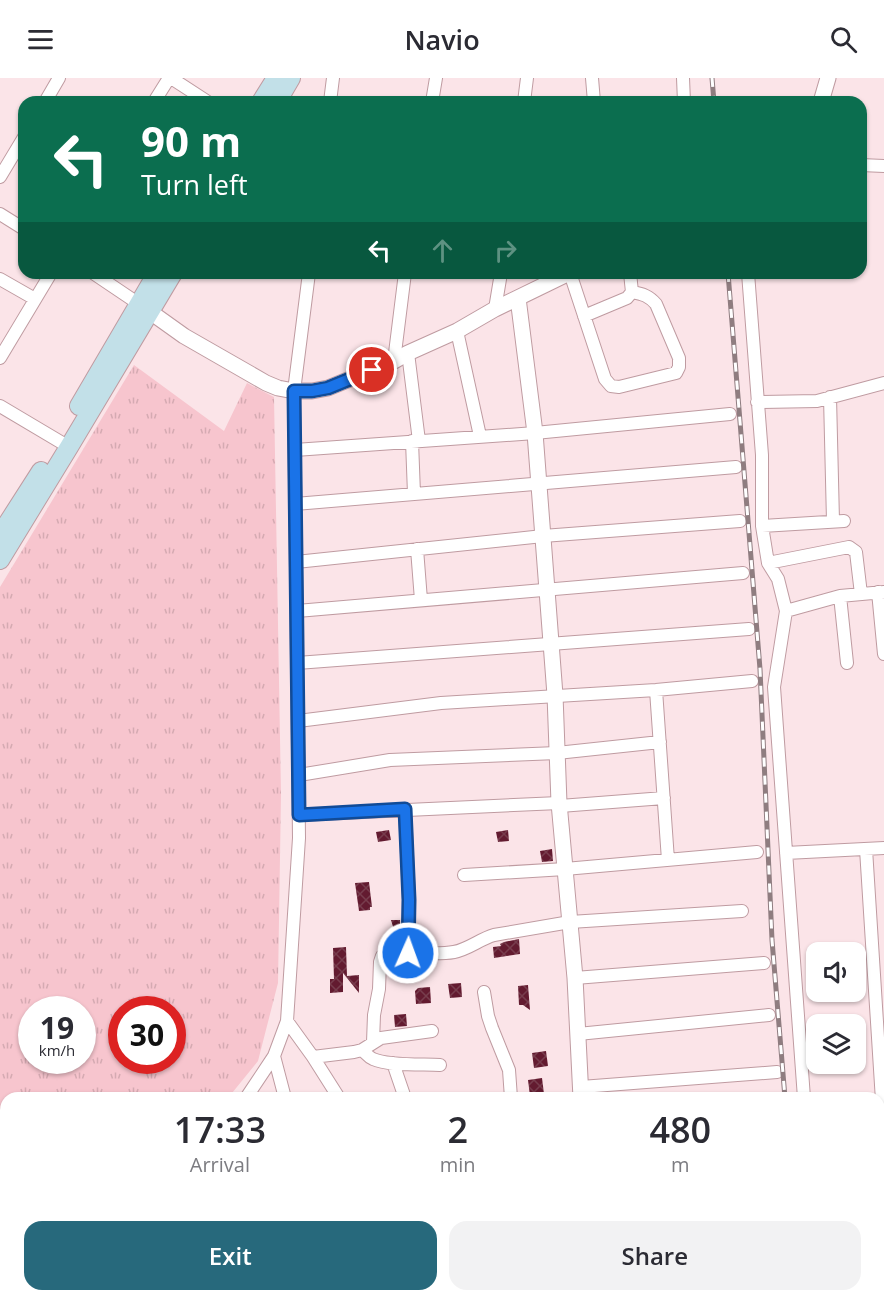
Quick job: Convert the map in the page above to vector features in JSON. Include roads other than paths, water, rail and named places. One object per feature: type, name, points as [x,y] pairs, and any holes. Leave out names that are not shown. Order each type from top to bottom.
[{"type":"main road","points":[[265,96],[276,78]]},
{"type":"main road","points":[[280,96],[291,78]]},
{"type":"main road","points":[[144,308],[155,279]]},
{"type":"main road","points":[[0,560],[64,444],[144,308],[168,279]]},
{"type":"main road","points":[[0,535],[64,444]]},
{"type":"street","points":[[48,96],[59,78]]},
{"type":"street","points":[[158,96],[170,78],[198,96]]},
{"type":"street","points":[[331,96],[333,78]]},
{"type":"street","points":[[433,96],[436,78]]},
{"type":"street","points":[[525,96],[527,78]]},
{"type":"street","points":[[592,78],[594,96]]},
{"type":"street","points":[[683,78],[684,96]]},
{"type":"street","points":[[823,96],[828,78]]},
{"type":"street","points":[[0,177],[18,147]]},
{"type":"street","points":[[867,165],[884,166]]},
{"type":"street","points":[[0,214],[18,225]]},
{"type":"street","points":[[0,279],[35,299]]},
{"type":"street","points":[[0,358],[47,279]]},
{"type":"street","points":[[102,279],[184,336],[267,383],[294,391],[328,388],[401,357],[457,331],[495,309],[557,279]]},
{"type":"street","points":[[250,1092],[274,1056],[287,1021],[299,838],[294,391],[308,279]]},
{"type":"street","points":[[405,279],[401,357],[415,441],[414,494]]},
{"type":"street","points":[[495,309],[500,279]]},
{"type":"street","points":[[571,279],[605,379],[611,386],[619,387],[676,373],[679,367],[678,358],[656,304],[644,294],[632,292]]},
{"type":"street","points":[[584,316],[627,298],[632,292],[631,279]]},
{"type":"street","points":[[748,279],[762,455],[762,526],[768,563],[778,579],[786,611],[774,687],[804,1092]]},
{"type":"street","points":[[518,298],[536,433],[581,1092],[777,1072]]},
{"type":"street","points":[[457,331],[480,436]]},
{"type":"street","points":[[757,402],[817,400],[884,383]]},
{"type":"street","points":[[762,526],[838,521],[830,397]]},
{"type":"street","points":[[0,406],[64,444]]},
{"type":"street","points":[[295,450],[536,433],[730,414]]},
{"type":"street","points":[[295,504],[736,467]]},
{"type":"street","points":[[296,562],[543,536],[740,521]]},
{"type":"street","points":[[768,563],[849,547],[856,552],[861,594]]},
{"type":"street","points":[[417,549],[421,600]]},
{"type":"street","points":[[297,611],[743,573]]},
{"type":"street","points":[[786,611],[840,596],[881,592],[884,654]]},
{"type":"street","points":[[840,596],[848,663]]},
{"type":"street","points":[[297,663],[749,629]]},
{"type":"street","points":[[298,721],[441,703],[656,690],[752,681]]},
{"type":"street","points":[[656,690],[668,860]]},
{"type":"street","points":[[299,775],[390,760],[557,753],[660,742]]},
{"type":"street","points":[[299,815],[664,798]]},
{"type":"street","points":[[405,809],[409,900],[408,953]]},
{"type":"street","points":[[786,853],[884,848]]},
{"type":"street","points":[[866,849],[881,1092]]},
{"type":"street","points":[[464,875],[565,869],[757,852]]},
{"type":"street","points":[[373,1042],[374,1015],[382,956],[393,953],[453,952],[466,949],[485,937],[570,922],[742,911]]},
{"type":"street","points":[[575,978],[764,963]]},
{"type":"street","points":[[484,992],[488,1016],[509,1070],[511,1092]]},
{"type":"street","points":[[578,1034],[769,1015]]},
{"type":"street","points":[[287,1021],[335,1092]]},
{"type":"street","points":[[313,1057],[362,1050],[381,1038],[432,1030]]},
{"type":"street","points":[[362,1050],[374,1060],[440,1065]]},
{"type":"street","points":[[274,1056],[283,1092]]},
{"type":"street","points":[[393,1063],[403,1092]]},
{"type":"railway","points":[[712,78],[714,96]]},
{"type":"railway","points":[[728,279],[760,669],[772,940],[785,1092]]}]
